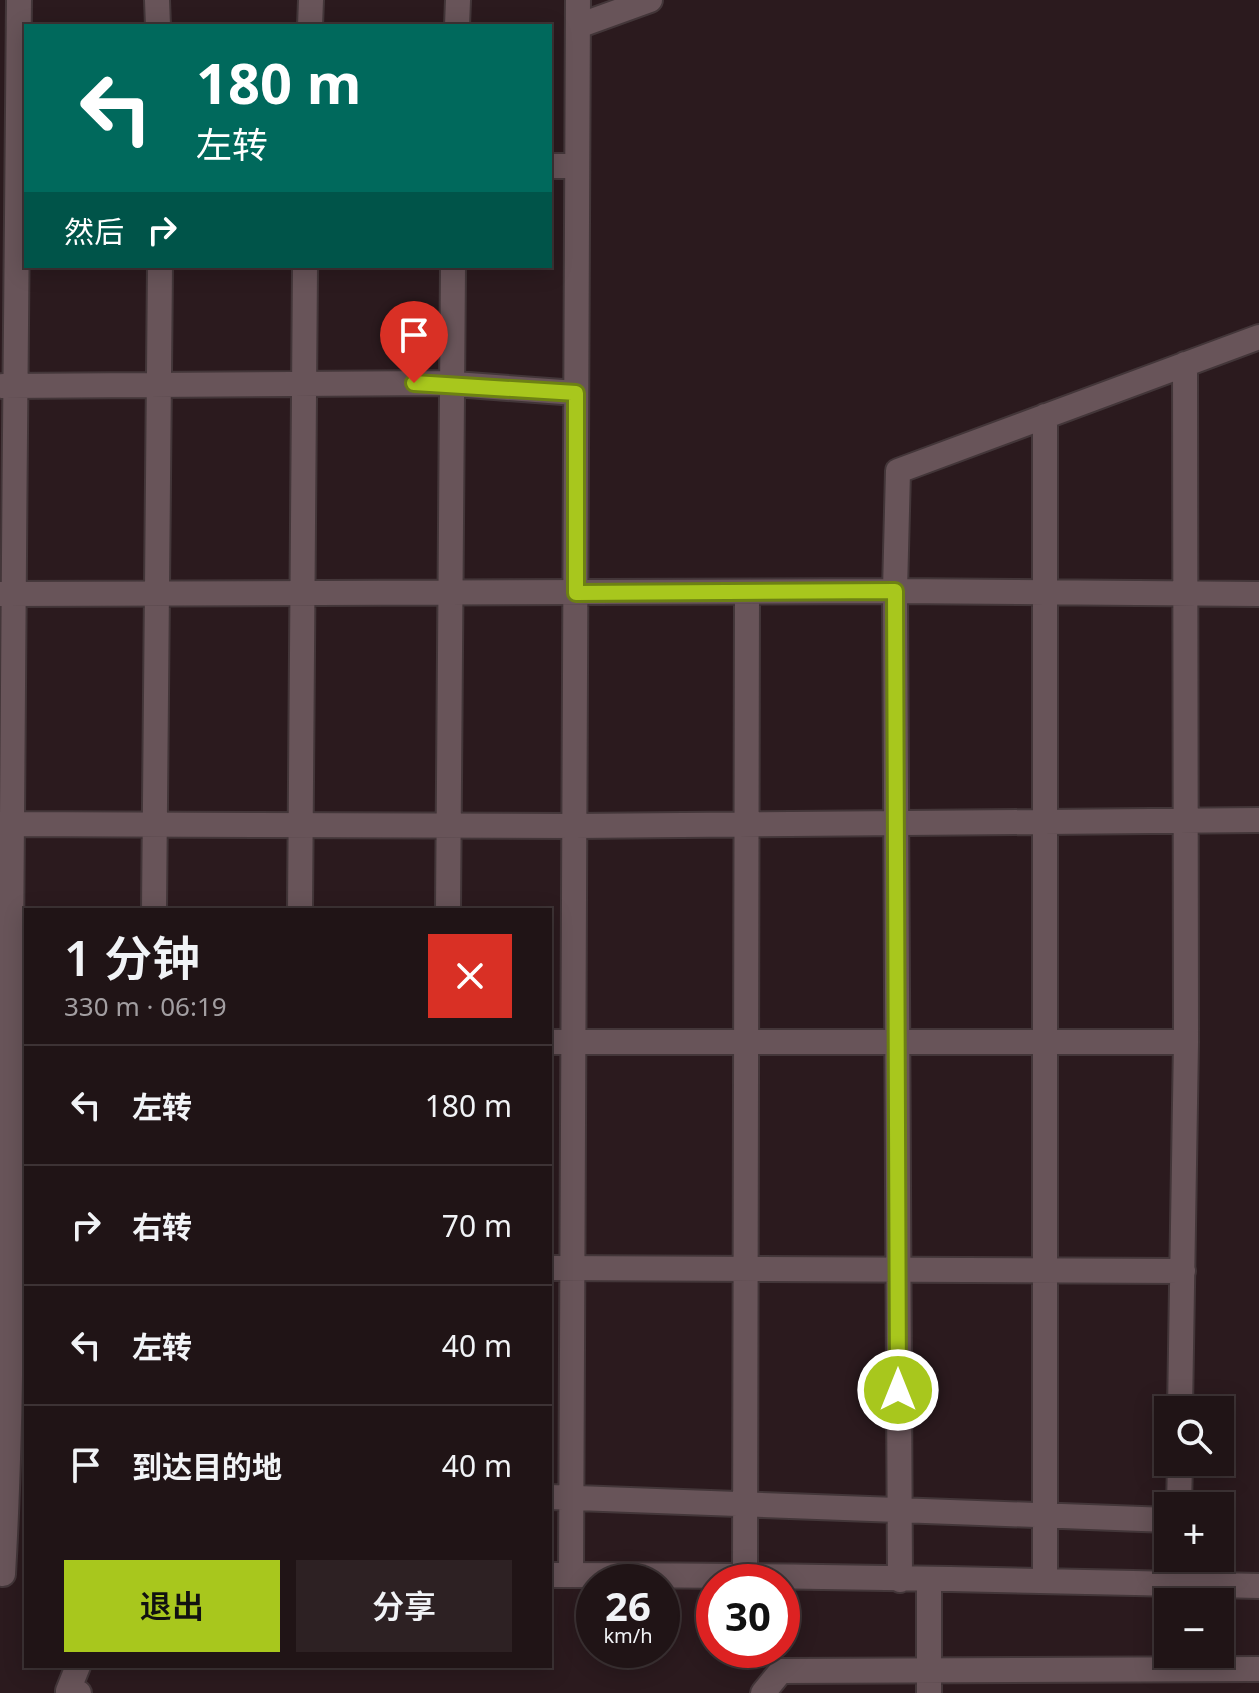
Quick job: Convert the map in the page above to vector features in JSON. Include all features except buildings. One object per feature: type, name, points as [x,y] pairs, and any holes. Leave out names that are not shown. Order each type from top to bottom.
[{"type":"street","points":[[10,1574],[13,1267],[12,1043],[6,824],[8,386],[19,0]]},
{"type":"street","points":[[157,0],[158,24]]},
{"type":"street","points":[[310,24],[311,0]]},
{"type":"street","points":[[457,24],[458,0]]},
{"type":"street","points":[[578,0],[574,826],[562,1042],[561,1575],[696,1575]]},
{"type":"street","points":[[578,26],[650,0]]},
{"type":"street","points":[[552,166],[577,166]]},
{"type":"street","points":[[154,908],[160,268]]},
{"type":"street","points":[[300,908],[305,268]]},
{"type":"street","points":[[448,908],[453,268]]},
{"type":"street","points":[[900,1580],[895,591],[898,471],[1259,337]]},
{"type":"street","points":[[1180,1396],[1186,1042],[1185,364]]},
{"type":"street","points":[[8,386],[452,384],[576,393]]},
{"type":"street","points":[[1045,416],[1045,1581]]},
{"type":"street","points":[[7,594],[895,591],[1259,594]]},
{"type":"street","points":[[745,1564],[747,593]]},
{"type":"street","points":[[6,824],[574,826],[1259,820]]},
{"type":"street","points":[[562,1042],[1186,1042]]},
{"type":"street","points":[[561,1268],[1183,1271]]},
{"type":"street","points":[[561,1498],[1154,1520]]},
{"type":"street","points":[[800,1577],[1045,1581],[1154,1589]]},
{"type":"street","points":[[929,1580],[929,1682]]},
{"type":"street","points":[[1234,1589],[1259,1586]]},
{"type":"street","points":[[77,1668],[68,1691],[79,1693]]},
{"type":"street","points":[[763,1693],[781,1671],[929,1682],[1068,1682],[1259,1669]]},
{"type":"route","points":[[414,383],[576,393],[576,593],[895,591],[898,1390]]}]
